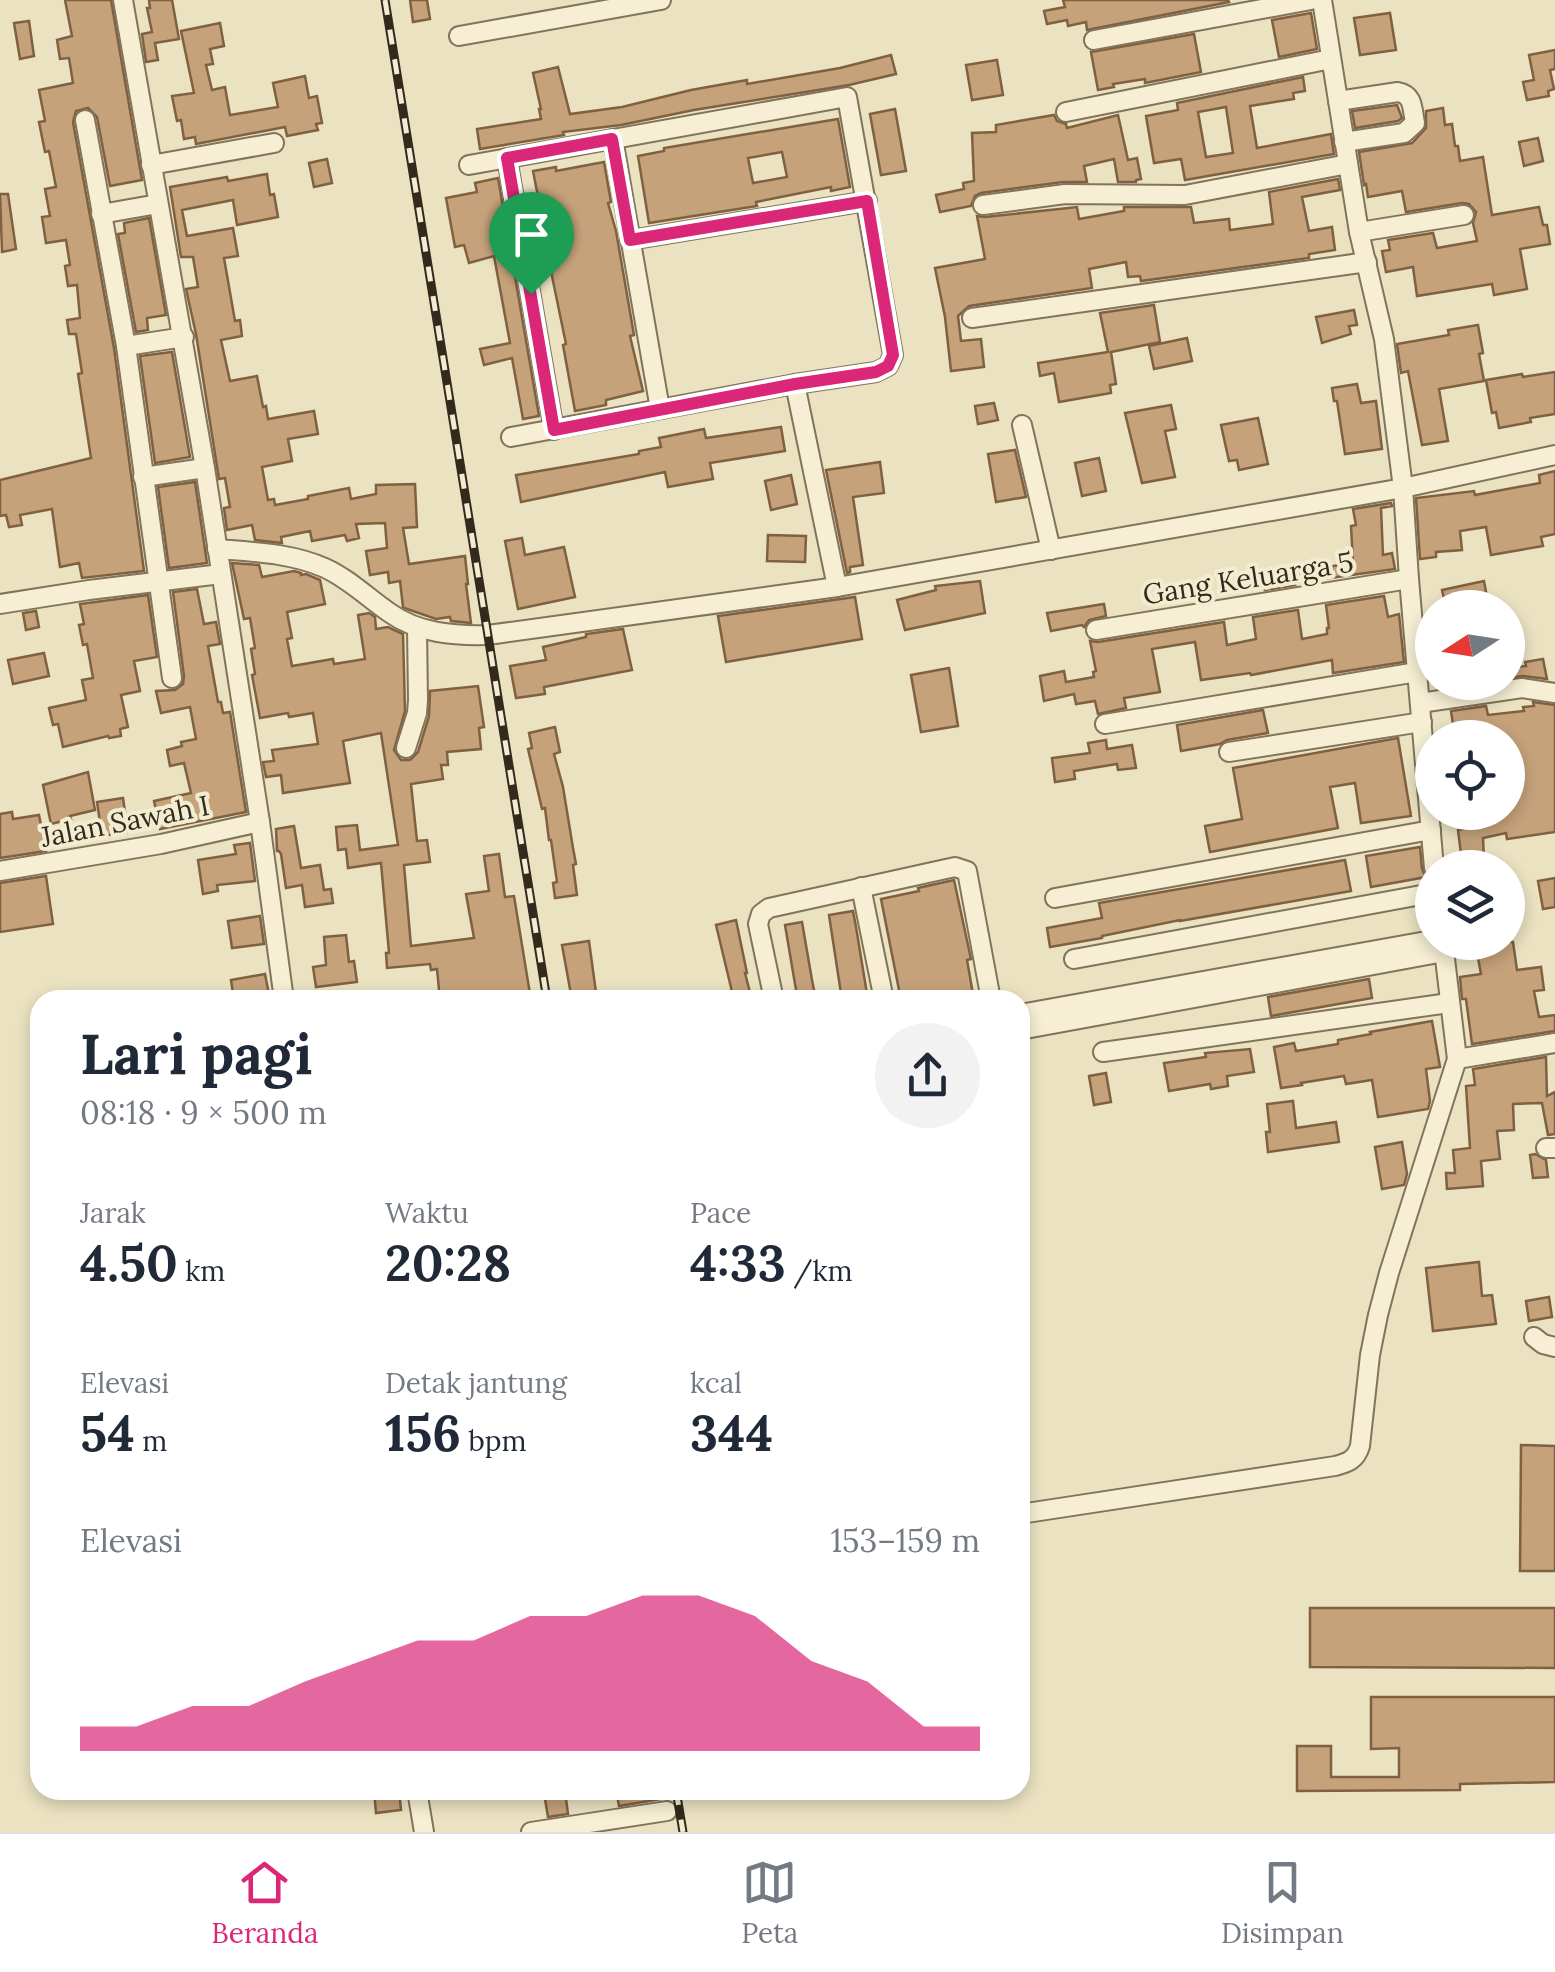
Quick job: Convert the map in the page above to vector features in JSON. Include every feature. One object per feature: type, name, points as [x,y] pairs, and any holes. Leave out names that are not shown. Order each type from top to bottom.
[{"type":"street","points":[[123,0],[184,337],[283,990]]},
{"type":"street","points":[[459,36],[661,0]]},
{"type":"street","points":[[1094,40],[1310,0]]},
{"type":"street","points":[[1322,0],[1359,232],[1384,339],[1403,488],[1415,659]]},
{"type":"street","points":[[1066,112],[1331,59]]},
{"type":"street","points":[[1338,100],[1406,94],[1415,123],[1404,133],[1344,142]]},
{"type":"street","points":[[469,164],[847,98],[893,355],[888,366],[876,372],[511,436]]},
{"type":"street","points":[[84,120],[126,346],[172,678]]},
{"type":"street","points":[[612,139],[660,409]]},
{"type":"street","points":[[151,166],[274,143]]},
{"type":"street","points":[[507,158],[554,430]]},
{"type":"street","points":[[983,205],[1064,194],[1184,195],[1348,164]]},
{"type":"street","points":[[630,240],[867,201]]},
{"type":"street","points":[[101,214],[158,204]]},
{"type":"street","points":[[1359,232],[1464,214]]},
{"type":"street","points":[[972,318],[1367,262]]},
{"type":"street","points":[[126,346],[184,337]]},
{"type":"street","points":[[795,384],[837,587]]},
{"type":"street","points":[[1022,425],[1051,550]]},
{"type":"street","points":[[218,549],[285,556],[325,568],[416,628],[461,636],[488,635],[837,587],[1403,488],[1555,455]]},
{"type":"street","points":[[143,477],[205,468]]},
{"type":"street","points":[[0,604],[221,574]]},
{"type":"street","name":"Gang Keluarga 5","points":[[1096,630],[1409,579]]},
{"type":"street","points":[[406,748],[418,700],[416,628]]},
{"type":"street","points":[[1105,724],[1415,672]]},
{"type":"street","points":[[1229,752],[1421,713],[1470,694],[1522,688],[1555,693]]},
{"type":"street","points":[[1419,700],[1422,720]]},
{"type":"street","name":"Jalan Sawah I","points":[[0,871],[160,844],[260,822]]},
{"type":"street","points":[[1055,898],[1431,830],[1433,850]]},
{"type":"street","points":[[772,990],[758,924],[760,914],[768,908],[954,867],[967,872],[988,990]]},
{"type":"street","points":[[861,888],[882,990]]},
{"type":"street","points":[[1074,959],[1415,895]]},
{"type":"street","points":[[1030,1012],[1415,949]]},
{"type":"street","points":[[1030,1028],[1415,950]]},
{"type":"street","points":[[1030,1512],[1335,1466],[1354,1458],[1360,1446],[1378,1315],[1456,1059],[1442,960]]},
{"type":"street","points":[[1103,1052],[1449,1003]]},
{"type":"street","points":[[1456,1059],[1555,1043]]},
{"type":"street","points":[[1534,1337],[1555,1347]]},
{"type":"street","points":[[419,1800],[424,1832]]},
{"type":"street","points":[[530,1832],[667,1811]]},
{"type":"building","points":[[65,0],[111,0],[142,180],[110,186],[97,117],[88,108],[76,111],[73,122],[114,348],[144,571],[82,578],[79,563],[60,567],[52,509],[20,515],[22,525],[9,527],[6,515],[0,516],[0,480],[91,458],[76,334],[69,334],[67,320],[80,318],[77,285],[68,286],[66,240],[46,243],[42,217],[50,216],[45,189],[56,187],[39,122],[45,121],[39,90],[73,83],[69,58],[60,59],[57,40],[72,36]]},
{"type":"building","points":[[149,0],[172,0],[179,39],[155,43],[158,60],[146,62],[142,34],[152,32]]},
{"type":"building","points":[[410,0],[427,0],[430,19],[413,22]]},
{"type":"building","points":[[1063,0],[1229,2],[1087,30],[1086,22],[1068,26],[1067,20],[1047,24],[1044,11],[1065,7]]},
{"type":"building","points":[[1311,13],[1317,49],[1279,57],[1272,20]]},
{"type":"building","points":[[1390,13],[1396,50],[1360,55],[1354,18]]},
{"type":"building","points":[[29,21],[34,56],[20,59],[14,23]]},
{"type":"building","points":[[220,23],[224,46],[210,49],[213,64],[206,65],[212,90],[225,87],[230,115],[278,107],[273,83],[305,76],[309,98],[317,96],[322,123],[316,124],[318,130],[287,136],[285,127],[196,144],[195,137],[184,139],[172,96],[194,93],[181,31]]},
{"type":"building","points":[[1194,34],[1201,72],[1145,83],[1145,79],[1113,84],[1114,87],[1098,90],[1091,52]]},
{"type":"building","points":[[1555,50],[1555,69],[1550,70],[1554,89],[1548,91],[1549,96],[1527,100],[1523,82],[1534,80],[1529,55]]},
{"type":"building","points":[[891,55],[896,74],[849,85],[480,149],[477,129],[541,119],[533,73],[558,67],[570,114],[747,80],[747,84],[840,68]]},
{"type":"building","points":[[997,60],[1003,95],[972,100],[966,65]]},
{"type":"building","points":[[1303,77],[1305,91],[1293,93],[1294,99],[1250,106],[1257,148],[1331,134],[1334,154],[1185,180],[1181,159],[1154,163],[1146,116],[1178,110],[1177,103]],"holes":[[[1226,107],[1233,153],[1206,157],[1198,112]]]},
{"type":"building","points":[[1397,105],[1402,118],[1398,121],[1355,128],[1352,111]]},
{"type":"building","points":[[1443,108],[1445,125],[1452,124],[1460,161],[1483,157],[1492,215],[1539,207],[1550,244],[1520,249],[1527,289],[1494,295],[1492,284],[1417,296],[1413,267],[1386,272],[1382,251],[1390,250],[1388,240],[1433,233],[1437,248],[1477,241],[1473,223],[1476,212],[1469,204],[1406,212],[1402,191],[1368,197],[1364,185],[1359,152],[1412,143],[1426,128],[1426,111]]},
{"type":"building","points":[[895,109],[906,171],[881,175],[870,114]]},
{"type":"building","points":[[1054,115],[1067,128],[1118,115],[1128,160],[1137,158],[1141,179],[1118,182],[1114,159],[1084,166],[1087,182],[981,193],[971,206],[940,212],[936,195],[964,189],[963,183],[974,181],[972,133],[996,132],[996,125]]},
{"type":"building","points":[[838,119],[850,187],[831,191],[831,187],[756,202],[757,206],[649,223],[638,156],[664,148]],"holes":[[[782,152],[787,177],[753,183],[748,158]]]},
{"type":"building","points":[[1538,138],[1543,161],[1524,166],[1519,142]]},
{"type":"building","points":[[327,159],[332,183],[314,187],[309,163]]},
{"type":"building","points":[[604,162],[611,202],[608,203],[634,335],[630,336],[643,391],[575,411],[533,171]]},
{"type":"building","points":[[267,174],[278,217],[237,225],[233,200],[182,210],[187,236],[233,228],[238,256],[224,258],[235,321],[240,320],[242,336],[221,340],[230,381],[257,376],[268,419],[314,411],[318,434],[288,439],[292,461],[262,467],[268,500],[274,499],[275,505],[349,488],[351,499],[376,494],[376,485],[415,484],[417,527],[403,528],[409,564],[465,556],[471,623],[451,621],[450,617],[436,619],[407,609],[403,607],[400,581],[389,583],[388,572],[370,575],[366,551],[387,548],[385,523],[356,524],[359,538],[347,541],[345,535],[312,541],[310,531],[281,537],[282,543],[255,540],[252,525],[227,530],[224,508],[230,507],[225,478],[219,479],[186,289],[198,287],[193,257],[181,257],[170,187]]},
{"type":"building","points":[[498,178],[539,416],[523,419],[512,358],[484,365],[480,349],[510,343],[494,256],[469,263],[464,245],[455,247],[446,198],[477,192],[475,183]]},
{"type":"building","points":[[1338,179],[1340,190],[1302,197],[1309,231],[1332,227],[1335,250],[1309,254],[1309,258],[1141,281],[1140,276],[1128,277],[1126,262],[1089,269],[1092,288],[969,306],[958,316],[961,341],[981,339],[984,367],[951,371],[935,268],[985,259],[977,216],[1077,207],[1079,219],[1124,211],[1124,207],[1191,207],[1194,223],[1229,219],[1230,230],[1273,224],[1269,192]]},
{"type":"building","points":[[0,194],[8,194],[16,249],[2,252]]},
{"type":"building","points":[[149,218],[166,315],[147,318],[148,330],[136,332],[118,234],[125,233],[124,223]]},
{"type":"building","points":[[1154,305],[1160,342],[1111,352],[1116,384],[1110,385],[1111,393],[1059,402],[1054,373],[1040,376],[1038,363],[1108,352],[1100,313]]},
{"type":"building","points":[[1354,310],[1357,325],[1349,326],[1351,334],[1322,343],[1316,317]]},
{"type":"building","points":[[1478,325],[1484,381],[1439,389],[1448,441],[1422,445],[1408,371],[1401,373],[1397,344],[1449,335],[1448,330]]},
{"type":"building","points":[[1187,338],[1192,361],[1154,369],[1149,346]]},
{"type":"building","points":[[172,352],[190,457],[155,463],[140,356]]},
{"type":"building","points":[[1555,372],[1555,414],[1499,428],[1486,380]]},
{"type":"building","points":[[1357,384],[1361,403],[1376,401],[1382,449],[1345,454],[1332,388]]},
{"type":"building","points":[[994,403],[998,420],[978,424],[975,406]]},
{"type":"building","points":[[1171,405],[1176,429],[1165,431],[1175,477],[1142,483],[1125,413]]},
{"type":"building","points":[[1258,418],[1268,464],[1239,470],[1237,460],[1229,461],[1221,425]]},
{"type":"building","points":[[781,427],[785,451],[710,463],[713,479],[668,487],[665,472],[521,502],[516,475],[639,454],[661,447],[659,438],[704,429],[706,438]]},
{"type":"building","points":[[1015,450],[1026,497],[996,502],[988,454]]},
{"type":"building","points":[[1099,458],[1106,491],[1082,496],[1075,463]]},
{"type":"building","points":[[880,462],[884,493],[853,497],[863,565],[850,567],[847,573],[826,470]]},
{"type":"building","points":[[1555,471],[1555,534],[1541,537],[1543,546],[1491,555],[1486,527],[1460,531],[1462,550],[1436,552],[1436,557],[1420,559],[1416,498],[1474,491],[1475,495],[1540,483],[1539,475]]},
{"type":"building","points":[[791,475],[797,504],[771,510],[765,481]]},
{"type":"building","points":[[195,482],[207,563],[169,568],[158,487]]},
{"type":"building","points":[[1391,503],[1392,506],[1381,508],[1383,555],[1392,553],[1395,569],[1265,590],[1263,574],[1307,565],[1323,564],[1324,568],[1353,562],[1353,509]]},
{"type":"building","points":[[768,535],[806,536],[805,562],[767,561]]},
{"type":"building","points":[[522,538],[525,555],[564,547],[575,597],[518,609],[505,541]]},
{"type":"building","points":[[232,563],[259,565],[262,577],[294,571],[320,580],[325,604],[287,612],[292,666],[333,659],[334,664],[365,659],[358,615],[369,613],[375,617],[376,629],[388,627],[403,634],[405,711],[394,750],[401,760],[410,760],[418,752],[429,716],[430,691],[478,686],[484,727],[479,728],[481,749],[447,752],[448,765],[441,765],[443,779],[411,784],[417,841],[427,840],[430,862],[404,865],[411,946],[474,938],[466,894],[489,891],[484,856],[499,854],[505,897],[514,896],[529,990],[439,990],[437,969],[431,970],[430,964],[387,968],[381,863],[348,868],[346,849],[338,850],[336,827],[357,825],[360,850],[398,845],[381,733],[343,741],[350,783],[283,793],[281,775],[266,777],[263,762],[274,761],[272,750],[318,744],[313,713],[260,718],[252,675],[255,674],[251,649],[255,648],[250,618],[244,619]]},
{"type":"building","points":[[980,581],[985,613],[905,630],[897,600],[936,590],[935,586]]},
{"type":"building","points":[[1484,581],[1486,590],[1442,590]]},
{"type":"building","points":[[197,589],[204,624],[216,622],[220,644],[208,646],[218,702],[223,713],[230,712],[246,812],[160,829],[154,801],[191,793],[184,763],[170,766],[167,750],[196,739],[190,707],[161,713],[156,691],[175,690],[183,684],[173,592]]},
{"type":"building","points":[[148,595],[157,657],[134,661],[140,691],[121,695],[128,727],[120,729],[121,736],[63,747],[58,724],[53,725],[49,708],[86,700],[82,680],[93,678],[79,625],[84,624],[80,604]]},
{"type":"building","points":[[1384,596],[1388,617],[1399,614],[1404,662],[1333,673],[1332,660],[1201,680],[1195,642],[1152,649],[1160,692],[1124,698],[1126,708],[1098,714],[1095,701],[1076,704],[1074,694],[1044,701],[1040,676],[1064,671],[1066,682],[1094,677],[1090,641],[1224,622],[1227,645],[1256,639],[1253,617],[1298,610],[1302,639],[1327,634],[1326,605]]},
{"type":"building","points":[[855,597],[862,639],[726,662],[718,616]]},
{"type":"building","points":[[1104,604],[1106,616],[1089,620],[1084,627],[1051,631],[1047,613]]},
{"type":"building","points":[[36,611],[39,627],[26,630],[23,613]]},
{"type":"building","points":[[623,629],[632,670],[544,687],[545,694],[516,698],[510,666],[546,660],[543,647],[586,634]]},
{"type":"building","points":[[44,653],[49,676],[13,684],[8,660]]},
{"type":"building","points":[[1543,659],[1547,679],[1525,676],[1525,662]]},
{"type":"building","points":[[949,668],[958,726],[921,732],[911,675]]},
{"type":"building","points":[[1533,702],[1555,705],[1555,832],[1507,839],[1506,833],[1483,838],[1484,850],[1460,850],[1458,830],[1525,830],[1525,720],[1452,720],[1451,711],[1486,706],[1488,715],[1534,706]]},
{"type":"building","points":[[1263,710],[1268,733],[1181,751],[1177,725]]},
{"type":"building","points":[[555,727],[560,752],[554,754],[576,864],[573,865],[577,895],[555,898],[553,883],[557,882],[551,840],[528,749],[532,748],[529,733]]},
{"type":"building","points":[[1398,738],[1411,816],[1361,823],[1355,783],[1330,787],[1338,828],[1210,852],[1205,826],[1242,819],[1233,768]]},
{"type":"building","points":[[1106,740],[1107,749],[1132,745],[1136,768],[1118,770],[1117,764],[1074,771],[1075,779],[1055,782],[1052,758],[1090,753],[1088,743]]},
{"type":"building","points":[[88,772],[95,810],[51,824],[43,785]]},
{"type":"building","points":[[123,798],[128,832],[102,836],[97,802]]},
{"type":"building","points":[[12,812],[13,819],[39,815],[46,851],[0,858],[0,814]]},
{"type":"building","points":[[294,826],[301,868],[320,865],[324,890],[331,889],[333,903],[305,907],[302,885],[286,888],[276,829]]},
{"type":"building","points":[[250,843],[255,881],[217,885],[218,891],[203,894],[198,860],[236,854],[234,845]]},
{"type":"building","points":[[1420,847],[1415,850],[1415,879],[1371,887],[1366,856]]},
{"type":"building","points":[[1345,860],[1351,891],[1050,947],[1047,928],[1102,918],[1099,903]]},
{"type":"building","points":[[46,876],[53,924],[0,932],[0,883]]},
{"type":"building","points":[[1555,878],[1555,907],[1543,909],[1538,881]]},
{"type":"building","points":[[954,880],[971,959],[967,960],[972,990],[899,990],[881,899],[919,891],[918,888]]},
{"type":"building","points":[[853,911],[866,990],[840,990],[829,915]]},
{"type":"building","points":[[260,916],[264,944],[232,948],[228,921]]},
{"type":"building","points":[[736,920],[749,990],[732,990],[716,925]]},
{"type":"building","points":[[802,922],[814,990],[796,990],[785,925]]},
{"type":"building","points":[[346,935],[349,962],[354,961],[357,982],[316,987],[313,967],[326,965],[324,937]]},
{"type":"building","points":[[589,941],[596,990],[570,990],[562,945]]},
{"type":"building","points":[[1478,960],[1516,960],[1517,970],[1541,967],[1544,990],[1534,991],[1539,1017],[1555,1015],[1555,1031],[1472,1044],[1460,977],[1481,974]]},
{"type":"building","points":[[265,974],[268,990],[232,990],[231,980]]},
{"type":"building","points":[[1369,979],[1372,998],[1271,1016],[1268,997]]},
{"type":"building","points":[[1432,1021],[1440,1067],[1426,1069],[1428,1109],[1378,1117],[1372,1080],[1346,1084],[1344,1076],[1281,1088],[1274,1047],[1294,1043],[1296,1051]]},
{"type":"building","points":[[1250,1049],[1254,1072],[1227,1076],[1228,1086],[1211,1089],[1210,1084],[1169,1091],[1164,1063],[1206,1057],[1205,1053]]},
{"type":"building","points":[[1546,1057],[1547,1096],[1555,1092],[1555,1134],[1548,1135],[1542,1103],[1513,1104],[1514,1130],[1497,1131],[1500,1159],[1481,1161],[1483,1186],[1447,1189],[1446,1173],[1455,1173],[1453,1150],[1470,1148],[1466,1086],[1475,1085],[1473,1069]]},
{"type":"building","points":[[1106,1073],[1111,1102],[1094,1105],[1089,1076]]},
{"type":"building","points":[[1293,1101],[1296,1128],[1336,1122],[1339,1142],[1268,1152],[1267,1104]]},
{"type":"building","points":[[1402,1142],[1407,1174],[1404,1185],[1382,1189],[1375,1147]]},
{"type":"building","points":[[1530,1155],[1546,1160],[1548,1177],[1533,1178]]},
{"type":"building","points":[[1479,1262],[1482,1296],[1492,1295],[1496,1324],[1433,1331],[1426,1268]]},
{"type":"building","points":[[1549,1297],[1552,1317],[1529,1321],[1526,1301]]},
{"type":"building","points":[[1521,1445],[1555,1446],[1555,1571],[1520,1571]]},
{"type":"building","points":[[1310,1608],[1555,1608],[1555,1668],[1310,1667]]},
{"type":"building","points":[[1371,1697],[1555,1697],[1555,1782],[1460,1784],[1460,1790],[1297,1791],[1297,1746],[1331,1746],[1331,1777],[1399,1777],[1399,1748],[1371,1749]]},
{"type":"building","points":[[375,1800],[400,1800],[401,1810],[376,1813]]},
{"type":"building","points":[[545,1800],[566,1800],[568,1814],[548,1817]]},
{"type":"building","points":[[618,1800],[655,1800],[619,1806]]},
{"type":"railway","points":[[385,0],[545,990]]},
{"type":"railway","points":[[678,1800],[683,1832]]},
{"type":"route","points":[[612,139],[630,240],[867,201],[893,355],[888,366],[876,372],[554,430],[531,294],[507,158],[612,139]]}]
